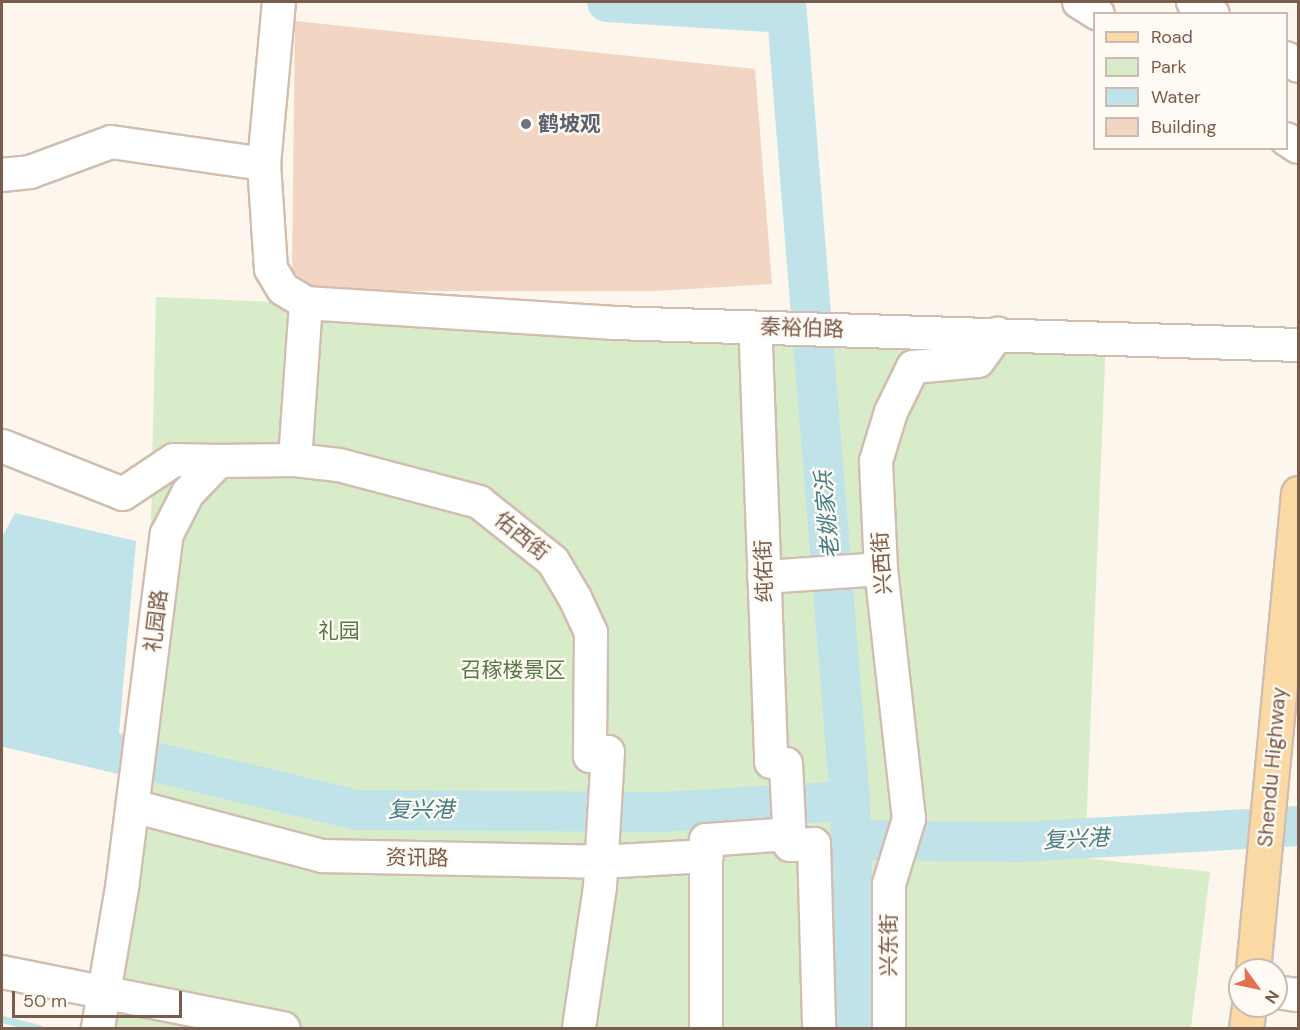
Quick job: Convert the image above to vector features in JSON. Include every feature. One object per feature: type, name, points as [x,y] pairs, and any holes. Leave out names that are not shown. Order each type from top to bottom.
[{"type":"main road","name":"Shendu Highway","points":[[1254,958],[1299,493]]},
{"type":"street","points":[[2,446],[123,494],[174,460],[295,460],[306,303],[283,289],[271,269],[264,164],[279,2]]},
{"type":"street","points":[[1080,2],[1095,12]]},
{"type":"street","points":[[1193,2],[1210,12]]},
{"type":"street","points":[[2,176],[30,172],[111,142],[264,164]]},
{"type":"street","name":"秦裕伯路","points":[[306,303],[728,326],[998,333],[1299,345]]},
{"type":"street","name":"兴西街","points":[[899,863],[909,819],[881,569],[876,461],[891,412],[914,368],[978,361],[998,333]]},
{"type":"street","name":"纯佑街","points":[[756,345],[771,762],[786,764],[790,834]]},
{"type":"street","name":"佑西街","points":[[295,460],[339,465],[480,502],[553,561],[591,633],[590,756],[608,752],[600,862]]},
{"type":"street","name":"礼园路","points":[[101,1014],[142,740],[167,534],[188,493],[219,461]]},
{"type":"street","points":[[764,577],[881,569]]},
{"type":"street","name":"资讯路","points":[[134,794],[322,856],[600,862],[707,856]]},
{"type":"street","points":[[706,1029],[706,840],[790,834],[790,845],[814,843],[819,1029]]},
{"type":"street","points":[[579,1029],[600,862]]},
{"type":"street","name":"兴东街","points":[[890,1029],[889,884],[899,863]]},
{"type":"street","points":[[2,972],[101,1014],[283,1029]]},
{"type":"green space","name":"召稼楼景区","points":[[156,297],[1106,337],[1085,858],[1210,872],[1191,1028],[79,1028],[147,696]]},
{"type":"water","points":[[15,513],[136,541],[116,767],[2,744],[2,537]]},
{"type":"building","name":"鹤坡观","points":[[295,21],[755,69],[772,284],[655,291],[320,291],[292,271]]},
{"type":"waterway","points":[[607,2],[787,13]]},
{"type":"waterway","name":"老姚家浜","points":[[786,2],[850,801],[856,1028]]},
{"type":"waterway","name":"复兴港","points":[[2,726],[356,810],[659,812],[850,801]]},
{"type":"waterway","name":"复兴港","points":[[853,840],[1020,842],[1298,826]]},
{"type":"waterway","points":[[2,1019],[39,1028]]},
{"type":"place","name":"鹤坡观","points":[[526,124]]},
{"type":"park label","name":"礼园","points":[[339,631]]}]
